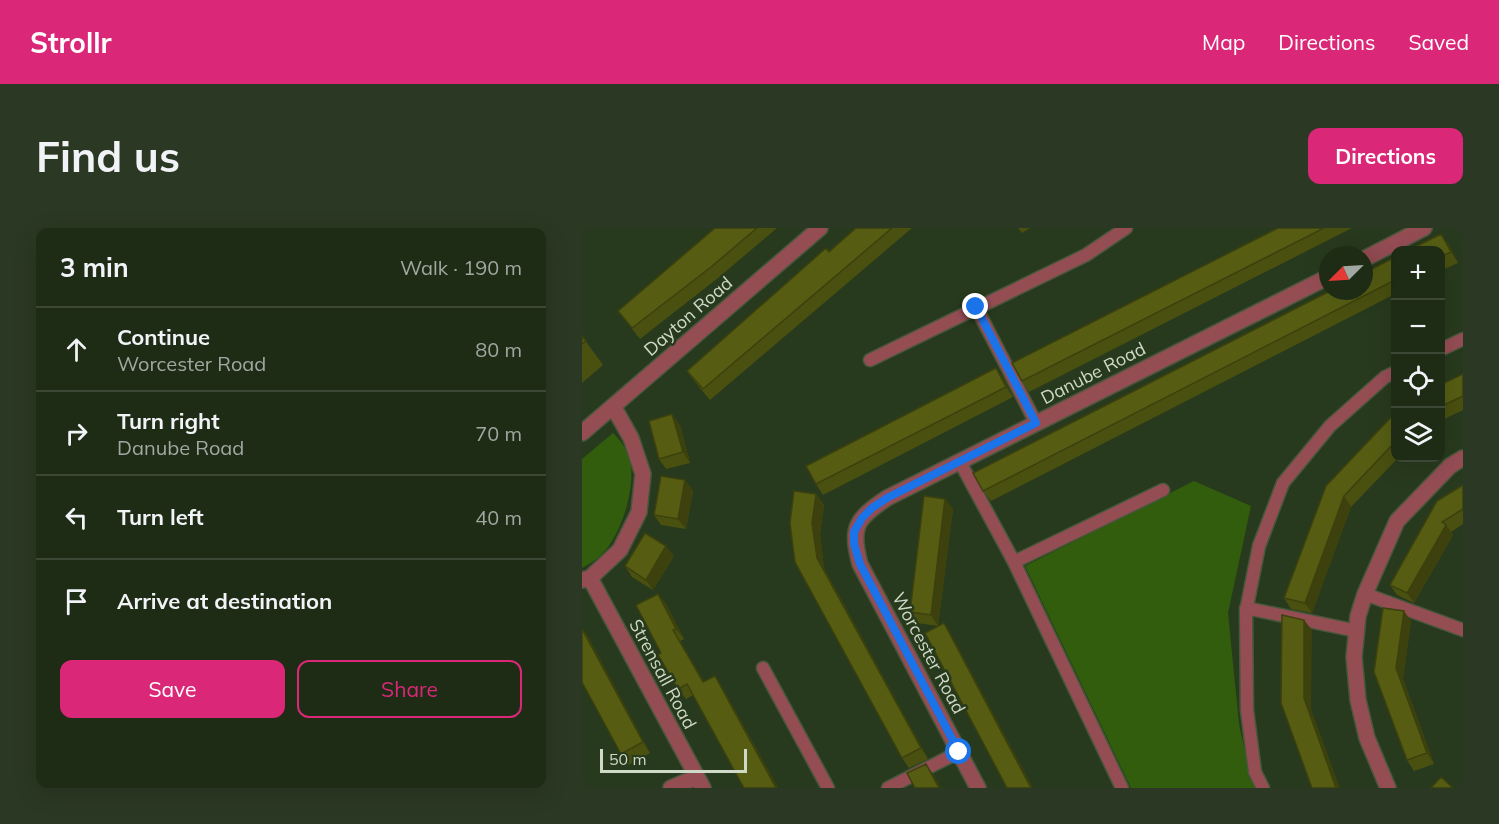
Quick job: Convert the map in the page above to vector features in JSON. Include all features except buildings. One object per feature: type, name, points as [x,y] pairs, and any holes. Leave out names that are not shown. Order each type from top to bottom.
[{"type":"street","name":"Dayton Road","points":[[582,433],[820,228]]},
{"type":"street","points":[[1373,254],[1424,228]]},
{"type":"street","name":"Danube Road","points":[[854,532],[862,518],[887,498],[1319,282]]},
{"type":"street","name":"Strensall Road","points":[[613,406],[631,438],[643,474],[639,512],[620,550],[586,579],[700,782]]},
{"type":"street","points":[[1388,788],[1367,738],[1358,700],[1354,657],[1358,616],[1365,594],[1397,521],[1450,466],[1463,458]]},
{"type":"street","name":"Worcester Road","points":[[854,532],[854,544],[860,564],[978,788]]},
{"type":"street","points":[[671,788],[700,782]]},
{"type":"lane","points":[[870,360],[1086,255],[1126,228]]},
{"type":"lane","points":[[976,307],[1036,423]]},
{"type":"lane","points":[[1445,348],[1463,339]]},
{"type":"lane","points":[[1263,788],[1255,772],[1246,710],[1246,608],[1259,546],[1283,483],[1330,426],[1391,374]]},
{"type":"lane","points":[[960,462],[1014,562],[1122,788]]},
{"type":"lane","points":[[1014,562],[1163,490]]},
{"type":"lane","points":[[1365,594],[1463,630]]},
{"type":"lane","points":[[1246,608],[1357,631]]},
{"type":"lane","points":[[763,668],[828,788]]},
{"type":"lane","points":[[888,788],[959,752]]},
{"type":"green space","points":[[613,433],[629,456],[631,481],[626,510],[614,538],[606,549],[598,558],[582,568],[582,459]]},
{"type":"green space","points":[[1194,481],[1251,506],[1228,613],[1239,724],[1250,774],[1257,788],[1131,788],[1025,566]]},
{"type":"route","points":[[959,752],[860,564],[854,544],[854,532],[862,518],[887,498],[1036,423],[976,307]]}]
